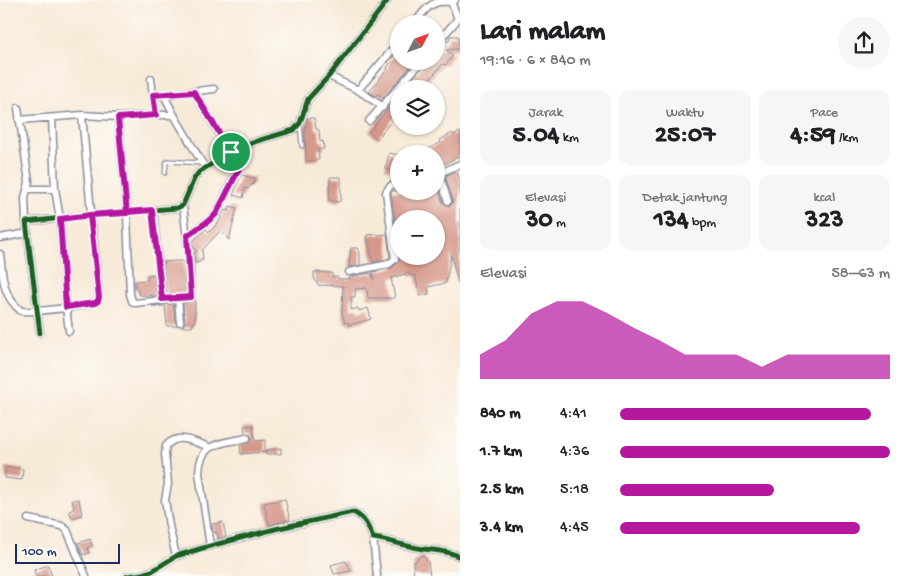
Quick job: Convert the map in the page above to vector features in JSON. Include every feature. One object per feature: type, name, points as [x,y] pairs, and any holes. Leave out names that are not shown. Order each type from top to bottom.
[{"type":"street","points":[[118,118],[127,213],[131,298],[135,303],[190,297],[192,294],[183,205],[196,175],[203,166],[231,152],[257,141],[294,130],[300,124],[308,99],[329,76],[388,0]]},
{"type":"street","points":[[421,15],[434,3],[453,1],[458,18],[445,34]]},
{"type":"street","points":[[358,90],[390,53]]},
{"type":"street","points":[[369,121],[414,70]]},
{"type":"street","points":[[329,76],[358,90],[383,107]]},
{"type":"street","points":[[150,79],[156,115]]},
{"type":"street","points":[[153,95],[214,89]]},
{"type":"street","points":[[187,236],[216,214],[240,167],[194,92]]},
{"type":"street","points":[[164,94],[203,166]]},
{"type":"street","points":[[18,108],[29,182],[25,198],[26,222],[40,332]]},
{"type":"street","points":[[19,120],[82,115],[118,118],[174,115]]},
{"type":"street","points":[[0,254],[5,290],[8,298],[21,311],[66,307],[98,301],[82,115]]},
{"type":"street","points":[[52,118],[55,189],[60,219],[69,331]]},
{"type":"street","points":[[445,171],[460,164]]},
{"type":"street","points":[[349,272],[389,264],[395,259],[386,192],[390,186]]},
{"type":"street","points":[[28,189],[55,189]]},
{"type":"street","points":[[445,193],[448,201]]},
{"type":"street","points":[[26,222],[177,208],[183,205]]},
{"type":"street","points":[[152,210],[162,299]]},
{"type":"street","points":[[0,238],[28,233]]},
{"type":"street","points":[[178,298],[180,322]]},
{"type":"street","points":[[176,556],[165,500],[168,480],[166,446],[174,439],[184,438],[209,447],[247,438]]},
{"type":"street","points":[[209,447],[202,455],[198,473],[210,546]]},
{"type":"street","points":[[127,576],[152,571],[176,556],[210,546],[275,529],[353,512],[361,516],[368,524],[373,538],[377,576]]},
{"type":"street","points":[[28,519],[62,526],[66,530],[86,576]]},
{"type":"street","points":[[373,538],[413,548],[452,553],[460,557]]},
{"type":"lane","points":[[300,124],[302,146]]},
{"type":"lane","points":[[165,173],[168,161],[203,166]]},
{"type":"building","points":[[450,36],[458,36],[459,49],[446,50],[453,55],[446,65],[445,41],[449,41]]},
{"type":"building","points":[[390,64],[390,70],[407,70],[399,80],[390,80],[390,90],[383,98],[378,94],[376,96],[369,92]]},
{"type":"building","points":[[420,70],[438,70],[429,80],[411,80]]},
{"type":"building","points":[[390,106],[390,123],[377,139],[369,132]]},
{"type":"building","points":[[307,118],[314,118],[316,129],[319,130],[320,142],[323,141],[324,149],[318,149],[319,160],[306,161],[305,126],[307,125]]},
{"type":"building","points":[[460,132],[460,156],[445,164],[445,145],[436,145],[452,133],[453,135]]},
{"type":"building","points":[[389,153],[390,153],[390,170],[385,169]]},
{"type":"building","points":[[457,171],[460,182],[460,282],[458,283],[451,255],[446,283],[428,287],[429,294],[420,296],[415,275],[410,276],[409,273],[391,278],[395,298],[368,298],[367,288],[355,289],[355,297],[351,297],[351,310],[358,308],[359,311],[368,308],[371,319],[349,325],[348,322],[345,323],[342,313],[343,286],[318,285],[314,278],[314,272],[332,273],[332,277],[338,277],[338,279],[350,279],[350,277],[371,273],[374,279],[373,272],[392,268],[395,265],[445,265],[445,210],[393,210],[392,200],[442,200],[443,203],[449,206],[453,200],[445,176]]},
{"type":"building","points":[[241,175],[255,178],[253,185],[248,189],[245,188],[243,198],[233,195]]},
{"type":"building","points":[[330,177],[341,177],[341,200],[339,202],[329,200]]},
{"type":"building","points":[[230,206],[237,208],[229,240],[220,231],[202,250],[203,261],[201,259],[200,262],[195,263],[194,253],[197,252],[192,242],[206,229],[209,232],[219,222],[224,210],[229,211]]},
{"type":"building","points":[[387,234],[390,257],[373,262],[367,235]]},
{"type":"building","points":[[351,248],[358,248],[360,265],[349,267]]},
{"type":"building","points":[[184,261],[186,293],[167,295],[163,262]]},
{"type":"building","points":[[154,274],[157,296],[140,295],[137,288],[135,288],[135,281],[148,280],[147,275]]},
{"type":"building","points":[[195,300],[195,320],[192,327],[183,327],[185,322],[183,303]]},
{"type":"building","points":[[173,304],[177,326],[167,326],[165,306],[152,306]]},
{"type":"building","points":[[253,425],[255,441],[265,440],[265,450],[281,448],[281,454],[265,454],[265,452],[241,454],[240,444],[248,443],[252,439],[250,434],[245,433],[244,426]]},
{"type":"building","points":[[6,467],[23,469],[22,480],[5,478]]},
{"type":"building","points":[[79,499],[82,515],[72,518],[69,511],[74,509],[72,500]]},
{"type":"building","points":[[285,499],[290,520],[269,525],[264,503]]},
{"type":"building","points":[[223,522],[226,537],[218,539],[217,533],[213,532],[212,524]]},
{"type":"building","points":[[90,539],[92,546],[87,548],[89,553],[83,555],[78,543]]},
{"type":"building","points":[[422,555],[428,562],[430,576],[414,576],[413,563]]},
{"type":"building","points":[[346,561],[351,571],[334,574],[331,565]]},
{"type":"building","points":[[48,565],[52,576],[36,576],[34,570]]},
{"type":"cycle path","points":[[40,333],[26,222],[177,208],[183,205],[199,172],[231,152],[257,141],[294,130],[300,123],[308,99],[329,76],[388,0]]},
{"type":"cycle path","points":[[127,576],[152,571],[176,556],[210,546],[275,529],[353,512],[368,526],[373,538],[443,551],[460,557]]},
{"type":"route","points":[[231,152],[194,92],[153,95],[156,115],[118,118],[127,213],[90,215],[60,219],[66,307],[98,301],[90,215],[127,213],[152,210],[162,299],[191,297],[187,236],[216,214],[240,167],[231,152]]}]
